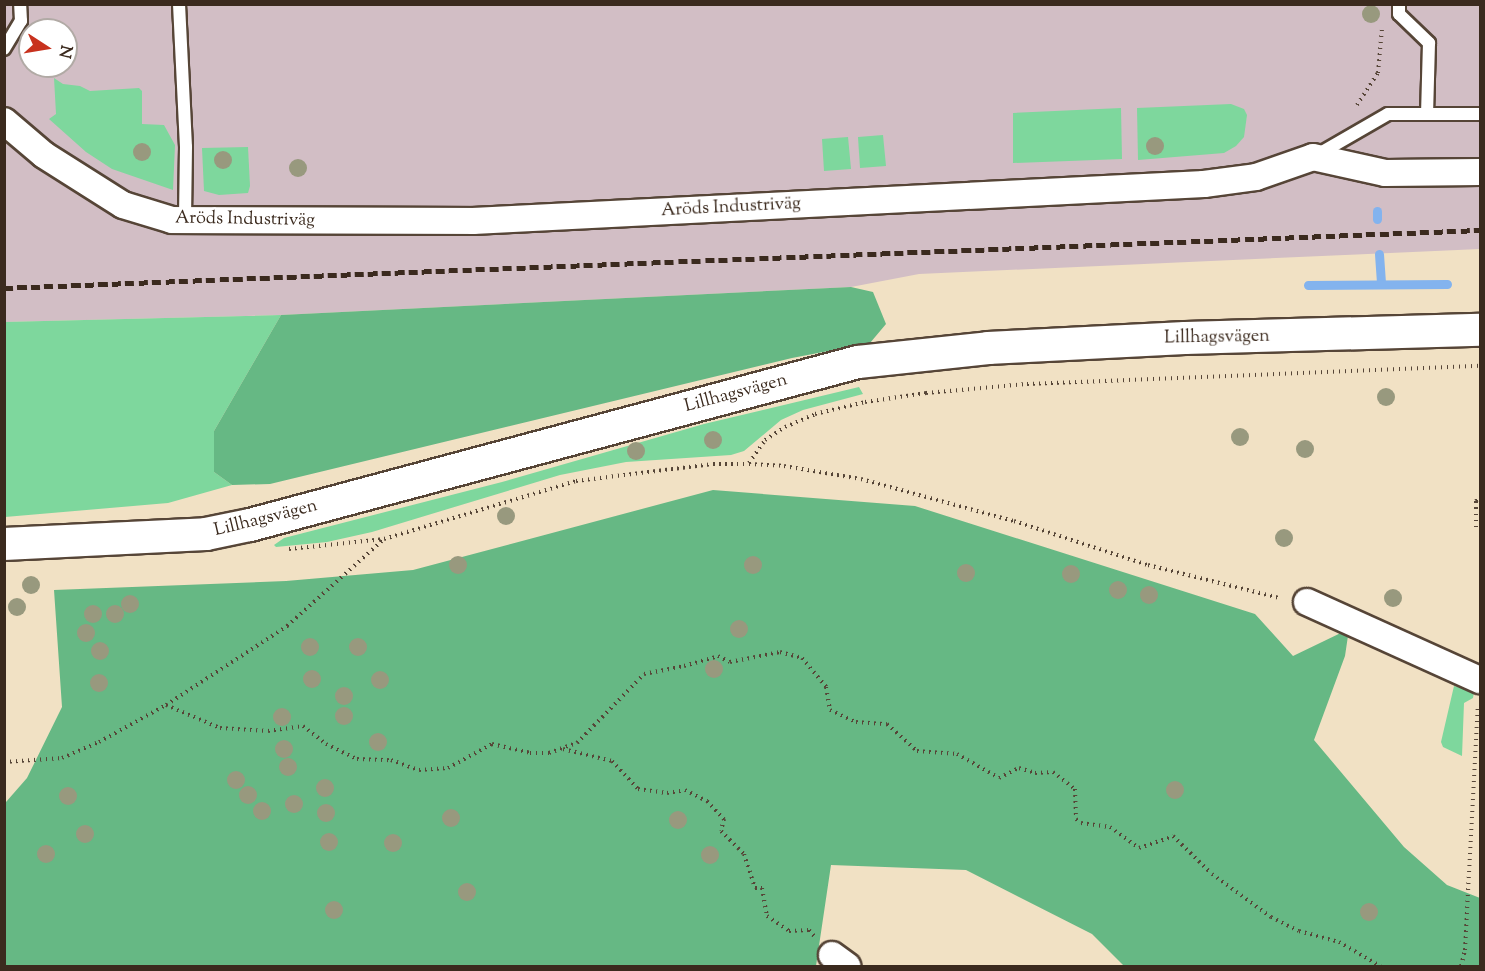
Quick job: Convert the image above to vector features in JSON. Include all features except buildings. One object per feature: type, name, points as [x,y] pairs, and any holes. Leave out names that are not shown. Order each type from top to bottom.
[{"type":"street","name":"Aröds Industriväg","points":[[4,121],[44,155],[123,205],[172,220],[473,221],[1204,184],[1256,177],[1313,157]]},
{"type":"street","points":[[1313,157],[1385,173],[1480,172]]},
{"type":"street","name":"Lillhagsvägen","points":[[4,544],[206,534],[250,525],[858,362],[988,348],[1185,338],[1480,330]]},
{"type":"street","points":[[1307,602],[1480,680]]},
{"type":"lane","points":[[4,49],[21,21],[20,4]]},
{"type":"lane","points":[[179,4],[186,147],[185,220]]},
{"type":"lane","points":[[1399,9],[1429,43],[1427,114]]},
{"type":"lane","points":[[1313,157],[1382,116],[1480,114]]},
{"type":"path","points":[[1354,108],[1378,73],[1382,23]]},
{"type":"path","points":[[749,464],[765,440],[785,427],[815,414],[865,402],[926,393],[1027,384],[1480,366]]},
{"type":"path","points":[[4,762],[62,758],[99,742],[166,705],[287,626],[384,539],[576,481],[713,464],[784,466],[861,479],[1014,521],[1148,565],[1262,596],[1307,602]]},
{"type":"path","points":[[1476,527],[1476,501],[1480,496]]},
{"type":"path","points":[[166,705],[220,728],[268,731],[303,726],[326,744],[357,759],[391,760],[419,770],[448,768],[492,744],[530,753],[549,753],[577,743],[644,674],[718,656],[730,662],[780,652],[802,658],[826,687],[830,710],[856,722],[886,724],[917,751],[957,754],[999,778],[1019,768],[1035,773],[1053,772],[1075,789],[1076,819],[1081,823],[1110,827],[1139,848],[1173,836],[1212,874],[1271,917],[1299,931],[1339,942],[1380,966]]},
{"type":"path","points":[[1461,966],[1465,950],[1477,710],[1480,697]]},
{"type":"path","points":[[562,749],[612,761],[638,789],[667,793],[685,790],[707,801],[724,819],[721,831],[744,854],[755,888],[762,888],[767,916],[789,931],[809,930],[839,961]]},
{"type":"shaded area","points":[[4,5],[1480,5],[1480,249],[919,274],[851,287],[281,315],[5,322]]},
{"type":"green space","points":[[54,78],[63,84],[80,86],[90,91],[139,88],[142,91],[142,124],[164,125],[175,145],[173,190],[112,169],[86,152],[49,119],[56,114]]},
{"type":"green space","points":[[1231,104],[1244,109],[1247,115],[1244,137],[1236,146],[1224,153],[1138,160],[1137,108]]},
{"type":"green space","points":[[1121,108],[1122,159],[1013,163],[1013,113]]},
{"type":"green space","points":[[883,135],[886,166],[860,168],[858,137]]},
{"type":"green space","points":[[848,137],[851,169],[824,171],[822,139]]},
{"type":"green space","points":[[248,147],[250,186],[248,193],[219,195],[204,191],[202,148]]},
{"type":"green space","points":[[851,287],[873,292],[886,324],[870,343],[792,358],[270,484],[232,485],[214,472],[214,431],[281,315]]},
{"type":"green space","points":[[281,315],[214,431],[214,472],[232,485],[168,503],[5,517],[4,322]]},
{"type":"green space","points":[[859,387],[863,394],[803,410],[781,420],[744,451],[731,455],[626,462],[560,475],[372,532],[327,542],[276,547],[274,545],[284,538],[502,482],[704,424]]},
{"type":"green space","points":[[713,490],[915,506],[1255,614],[1293,656],[1349,629],[1345,656],[1314,740],[1404,847],[1447,885],[1480,898],[1480,966],[1124,966],[1092,934],[966,870],[831,865],[816,966],[5,966],[6,802],[27,778],[62,707],[54,590],[286,581],[413,570]]},
{"type":"green space","points":[[1454,686],[1474,692],[1473,698],[1464,703],[1462,756],[1443,747],[1441,742]]},
{"type":"waterway","points":[[1377,211],[1377,219]]},
{"type":"waterway","points":[[1379,254],[1381,284]]},
{"type":"waterway","points":[[1308,285],[1447,284]]},
{"type":"railway","points":[[4,288],[1480,230]]}]
